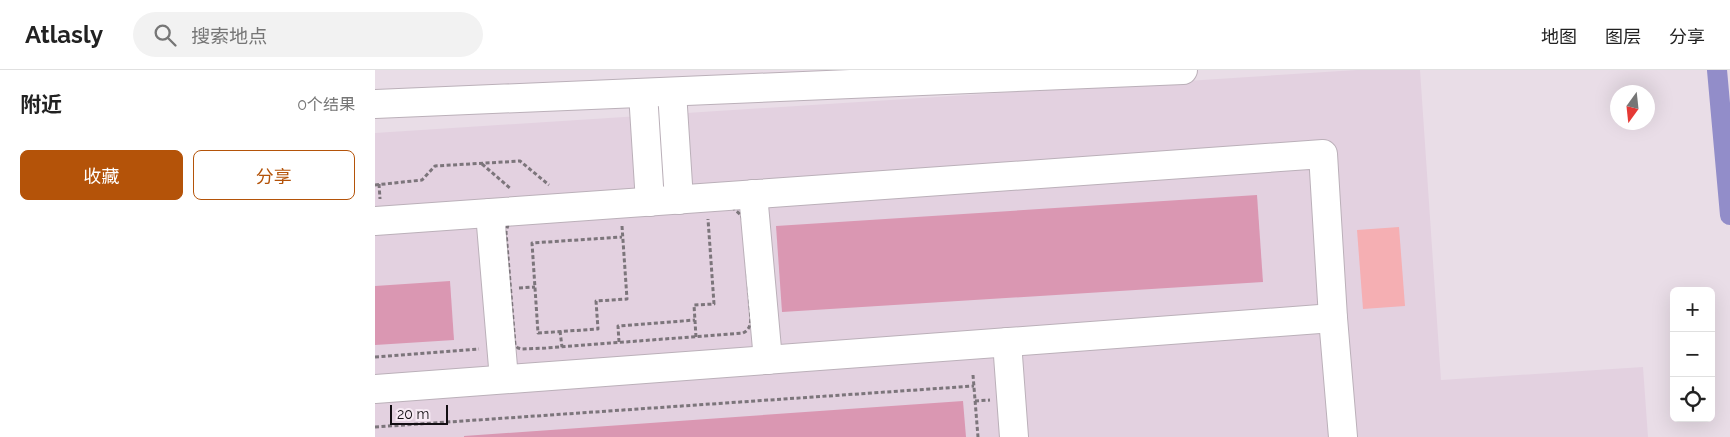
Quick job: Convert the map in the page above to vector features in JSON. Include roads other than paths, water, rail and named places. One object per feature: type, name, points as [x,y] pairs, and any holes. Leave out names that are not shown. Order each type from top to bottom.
[{"type":"street","points":[[375,104],[1183,70]]},
{"type":"street","points":[[672,92],[679,200]]},
{"type":"street","points":[[643,93],[650,202]]},
{"type":"street","points":[[375,221],[1323,154],[1333,318],[1343,437]]},
{"type":"street","points":[[753,194],[768,360]]},
{"type":"street","points":[[490,213],[504,379]]},
{"type":"street","points":[[375,389],[1333,318]]},
{"type":"street","points":[[1007,342],[1014,437]]},
{"type":"waterway","points":[[1717,70],[1730,215]]}]
